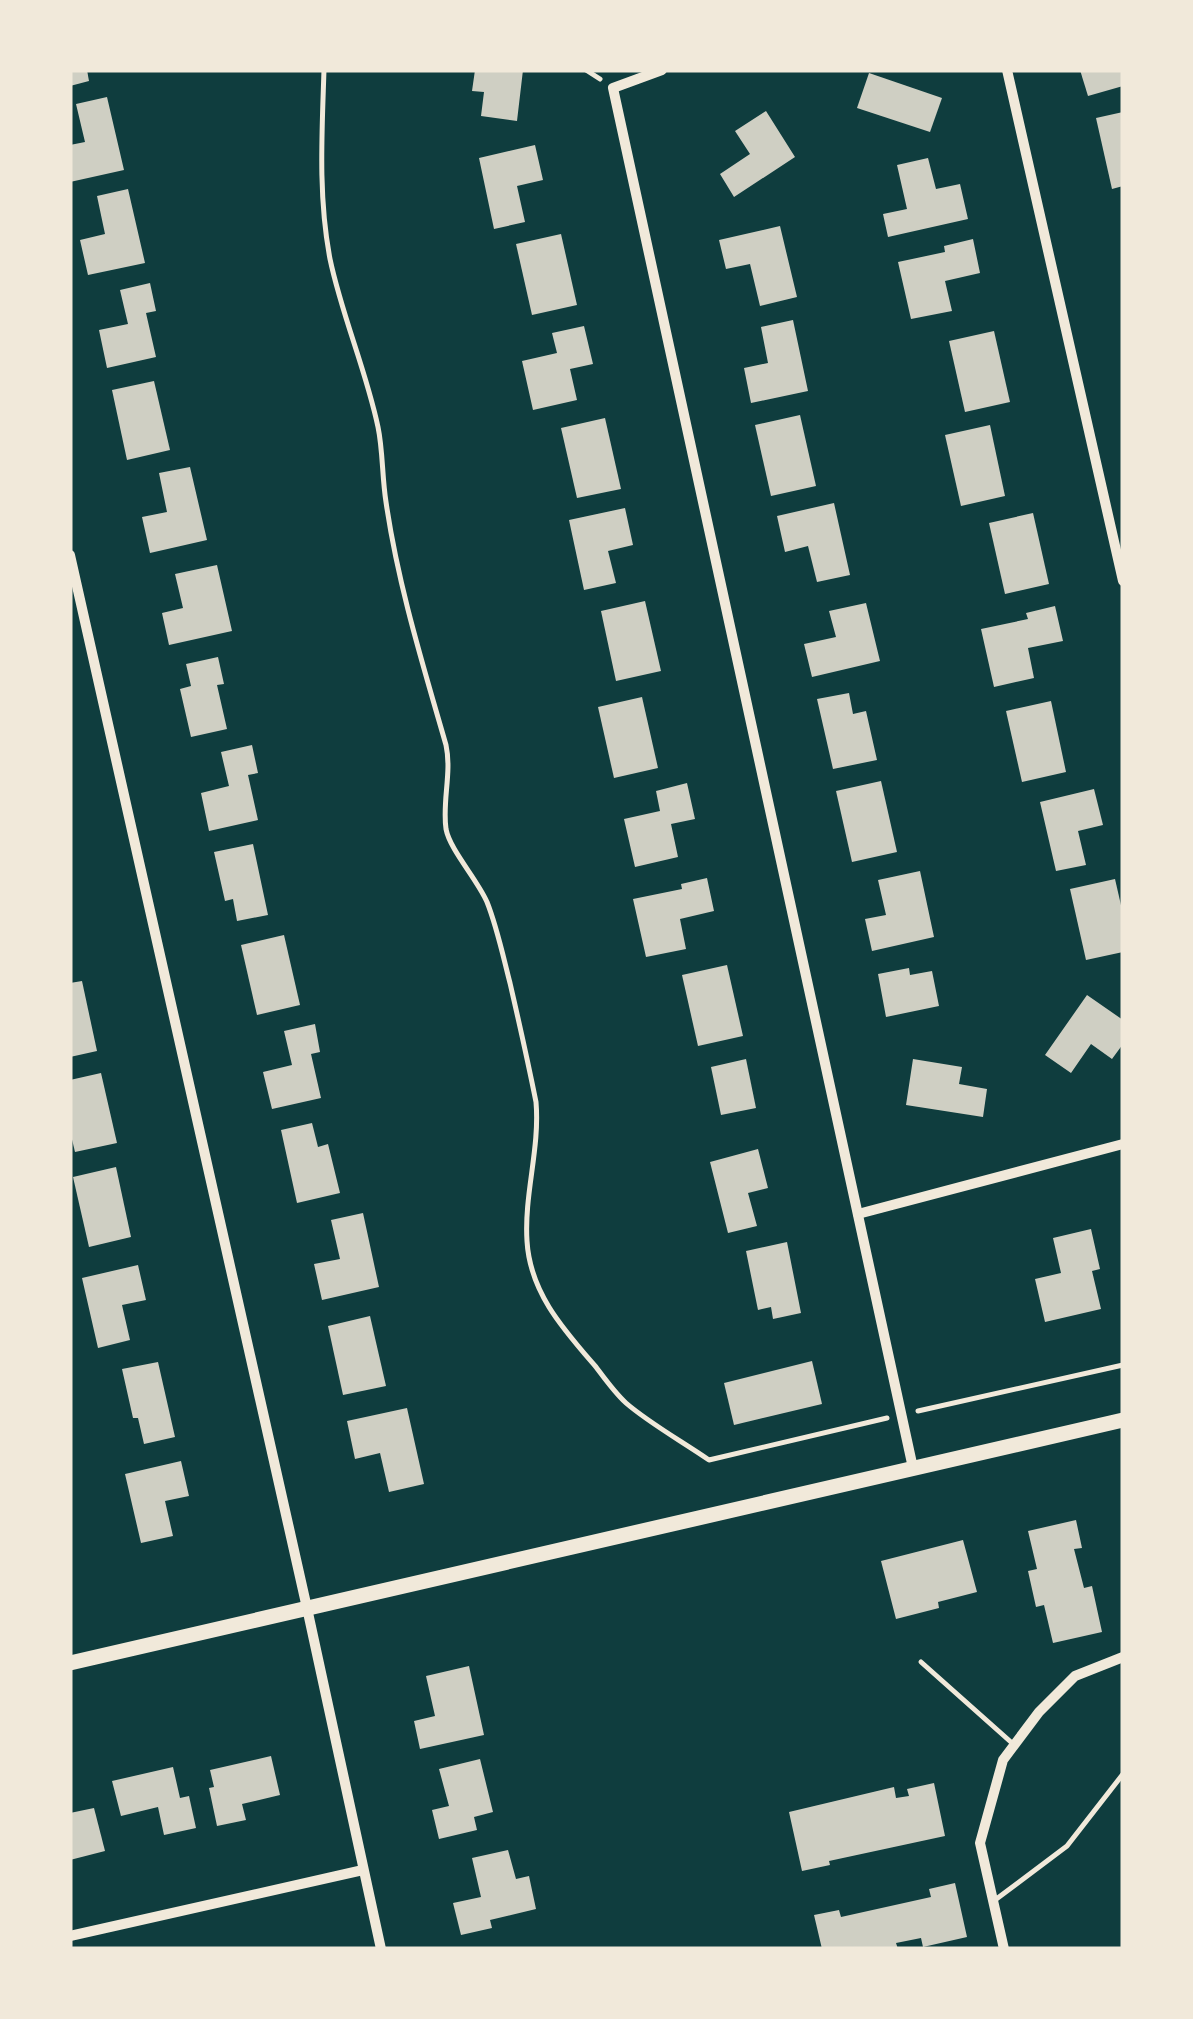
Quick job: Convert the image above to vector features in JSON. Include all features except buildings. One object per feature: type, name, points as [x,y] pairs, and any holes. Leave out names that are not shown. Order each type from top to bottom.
[{"type":"main road","points":[[70,1663],[1123,1420]]},
{"type":"street","points":[[662,70],[613,88],[913,1468]]},
{"type":"street","points":[[1007,70],[1123,581]]},
{"type":"street","points":[[70,555],[308,1608],[380,1949]]},
{"type":"street","points":[[858,1214],[1123,1144]]},
{"type":"street","points":[[1004,1949],[980,1843],[1003,1760],[1039,1712],[1075,1676],[1123,1657]]},
{"type":"street","points":[[70,1936],[363,1870]]},
{"type":"lane","points":[[921,1662],[1014,1745]]},
{"type":"lane","points":[[993,1901],[1067,1846],[1123,1774]]},
{"type":"path","points":[[324,70],[321,184],[330,255],[338,294],[368,385],[398,568],[450,760],[446,831],[487,902],[502,950],[536,1102],[538,1128],[527,1242],[548,1309],[625,1402],[708,1460],[1123,1365]]}]
